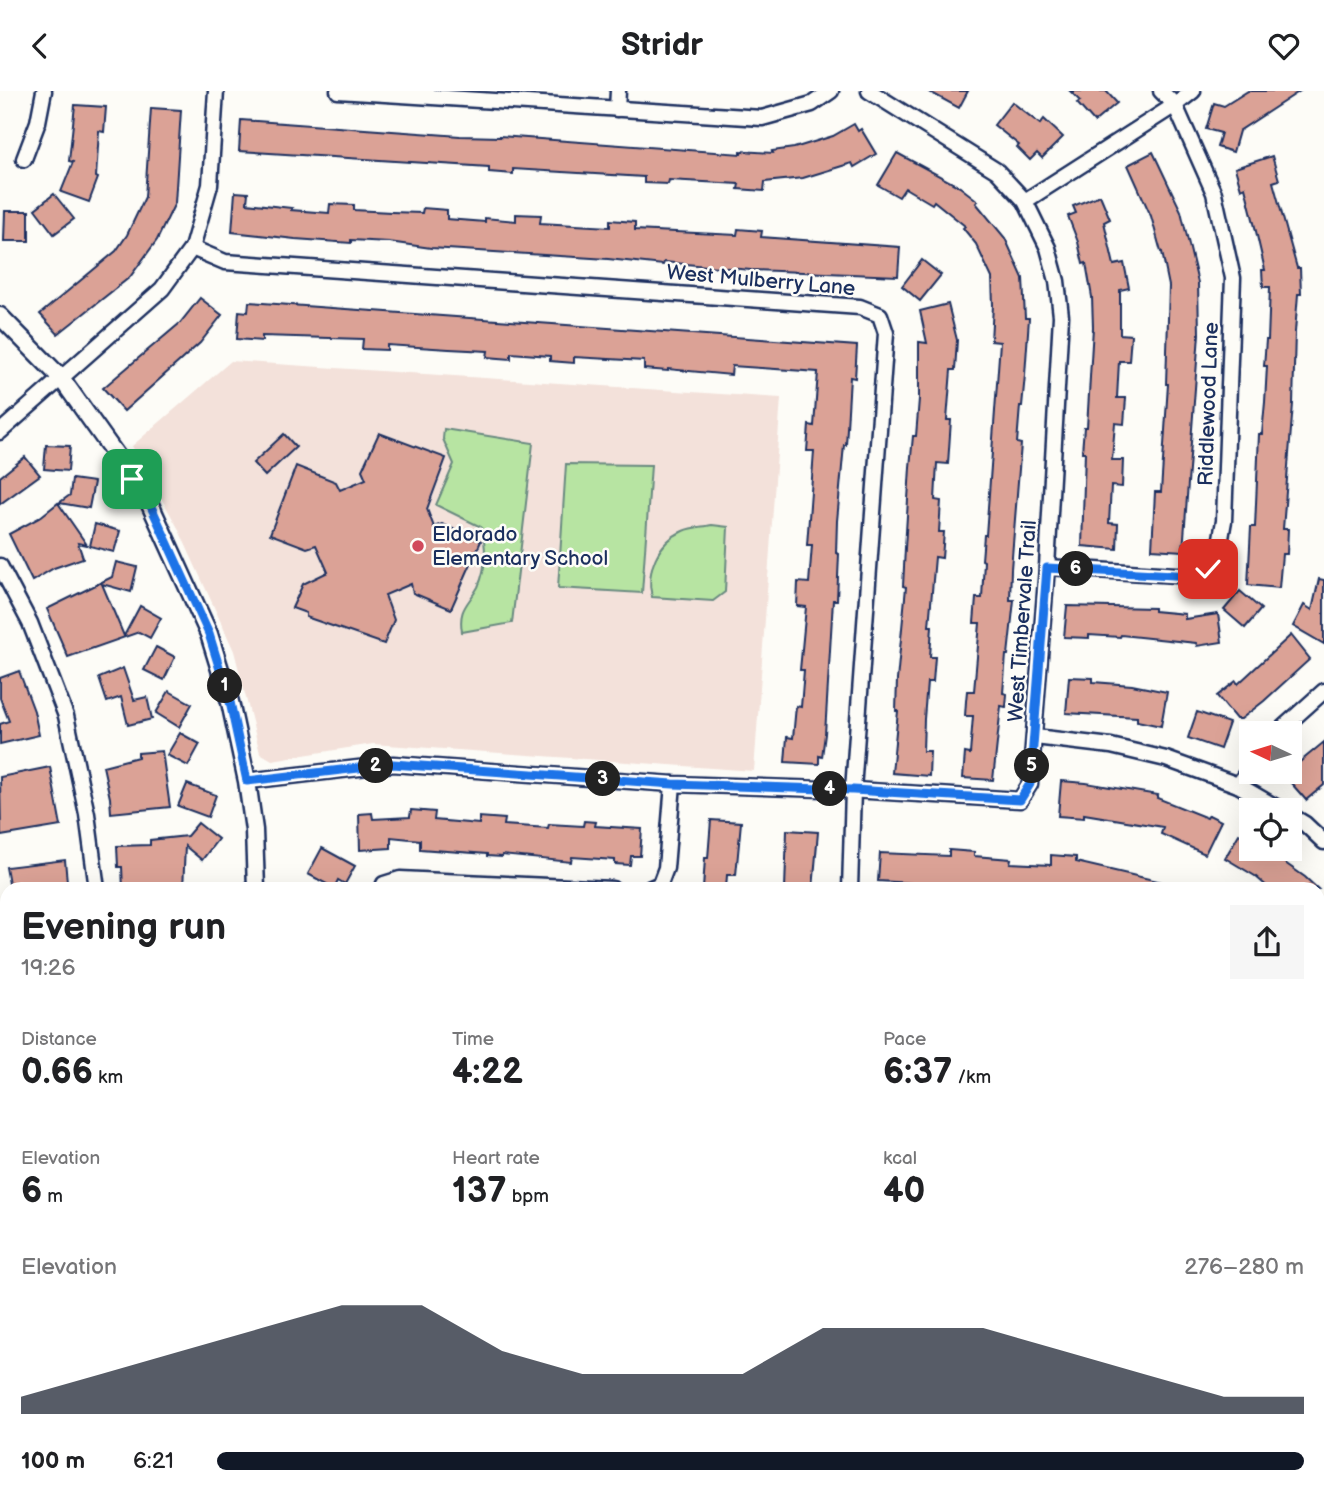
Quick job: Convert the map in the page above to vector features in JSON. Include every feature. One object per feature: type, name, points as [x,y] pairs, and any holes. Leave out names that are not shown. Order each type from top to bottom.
[{"type":"street","points":[[24,159],[38,122],[44,91]]},
{"type":"street","points":[[0,432],[162,289],[192,248],[210,185],[216,91]]},
{"type":"street","points":[[338,91],[762,118],[812,104],[831,91]]},
{"type":"street","points":[[617,109],[618,91]]},
{"type":"street","name":"West Timbervale Trail","points":[[247,781],[393,764],[673,784],[853,790],[1020,800],[1030,784],[1035,737],[1061,316],[1057,281],[1048,248],[1025,201],[997,170],[869,91]]},
{"type":"street","name":"Riddlewood Lane","points":[[1047,568],[1192,576],[1208,569],[1217,558],[1224,521],[1233,278],[1214,193],[1175,105],[1161,91]]},
{"type":"street","points":[[1025,201],[1193,91]]},
{"type":"street","name":"West Mulberry Lane","points":[[192,248],[225,262],[860,307],[880,315],[886,333],[853,790],[850,882]]},
{"type":"street","points":[[0,316],[61,379],[148,500],[209,634],[230,702],[247,781],[254,830],[256,882]]},
{"type":"street","points":[[0,566],[30,623],[66,716],[87,814],[96,882]]},
{"type":"street","points":[[1290,721],[1324,691]]},
{"type":"street","points":[[1035,737],[1111,746],[1166,759],[1238,785],[1260,798]]},
{"type":"street","points":[[661,882],[666,869],[673,784]]},
{"type":"street","points":[[1302,822],[1324,842]]},
{"type":"street","points":[[390,882],[400,879],[464,882]]},
{"type":"shaded area","points":[[231,361],[781,398],[754,771],[373,744],[272,760],[260,753],[234,651],[178,528],[132,446]]},
{"type":"green space","points":[[444,429],[533,443],[512,623],[462,632],[461,617],[481,580],[485,550],[481,527],[436,505],[454,464],[443,439]]},
{"type":"green space","points":[[566,464],[651,465],[642,593],[558,588]]},
{"type":"green space","points":[[712,525],[728,527],[725,592],[713,601],[652,597],[650,577],[660,550],[674,536],[686,530]]},
{"type":"building","points":[[928,91],[968,91],[959,108]]},
{"type":"building","points":[[1070,91],[1106,91],[1117,103],[1094,122]]},
{"type":"building","points":[[1248,91],[1300,91],[1239,131],[1233,152],[1217,147],[1221,133],[1206,129],[1214,103],[1224,106]]},
{"type":"building","points":[[1012,102],[1040,124],[1044,119],[1063,137],[1042,158],[1037,153],[1030,160],[1017,147],[1019,145],[994,125]]},
{"type":"building","points":[[75,105],[106,107],[104,132],[99,131],[98,178],[89,202],[61,192],[73,162],[69,161]]},
{"type":"building","points":[[151,108],[181,110],[175,203],[157,240],[130,277],[58,334],[40,314],[116,251],[127,235],[145,197]]},
{"type":"building","points":[[241,120],[741,154],[741,151],[773,153],[772,151],[794,148],[833,136],[854,124],[858,131],[861,129],[876,154],[854,167],[852,163],[803,178],[765,182],[764,191],[738,189],[739,184],[669,180],[668,184],[644,183],[644,177],[513,169],[513,174],[489,172],[489,167],[239,151]]},
{"type":"building","points":[[1153,152],[1181,211],[1198,283],[1199,334],[1183,551],[1152,549],[1155,492],[1161,492],[1168,384],[1169,286],[1151,216],[1128,165]]},
{"type":"building","points":[[897,153],[960,187],[978,201],[976,203],[1005,238],[1023,278],[1025,318],[1029,318],[1017,443],[1021,444],[1011,569],[1010,600],[1014,600],[1003,693],[1007,694],[1006,707],[1001,706],[993,780],[963,778],[965,753],[970,754],[973,716],[965,716],[966,701],[967,691],[974,691],[980,623],[974,623],[976,598],[982,598],[982,560],[1000,342],[991,341],[992,278],[976,244],[963,228],[965,226],[934,201],[932,204],[905,188],[899,197],[878,185]]},
{"type":"building","points":[[1272,156],[1279,180],[1273,182],[1297,268],[1300,268],[1301,294],[1298,294],[1295,332],[1293,404],[1283,529],[1288,529],[1287,554],[1282,554],[1279,588],[1248,585],[1251,527],[1255,527],[1259,434],[1262,434],[1265,402],[1267,366],[1264,366],[1270,287],[1263,287],[1262,270],[1265,270],[1255,227],[1245,187],[1241,189],[1235,168]]},
{"type":"building","points":[[235,192],[248,193],[247,203],[292,208],[291,210],[329,213],[330,204],[354,205],[354,210],[391,212],[422,213],[423,208],[447,210],[447,219],[485,222],[485,218],[516,221],[516,214],[541,215],[540,223],[610,227],[610,220],[635,222],[635,230],[737,235],[738,229],[762,231],[761,237],[900,247],[898,276],[751,270],[664,262],[663,265],[431,248],[389,242],[351,240],[351,243],[295,239],[232,232]]},
{"type":"building","points":[[54,194],[74,219],[54,234],[35,209]]},
{"type":"building","points":[[1100,195],[1110,219],[1104,222],[1114,265],[1124,263],[1129,288],[1120,290],[1120,334],[1131,335],[1129,361],[1119,361],[1117,398],[1126,398],[1124,424],[1115,423],[1112,460],[1123,460],[1122,487],[1111,486],[1109,523],[1118,524],[1117,549],[1082,546],[1085,452],[1082,452],[1084,427],[1087,427],[1093,327],[1092,297],[1086,263],[1083,264],[1068,216],[1076,213],[1073,206]]},
{"type":"building","points":[[5,211],[29,211],[29,241],[4,241]]},
{"type":"building","points":[[922,260],[941,275],[920,301],[902,286]]},
{"type":"building","points":[[200,298],[222,315],[200,343],[124,411],[103,388],[180,323]]},
{"type":"building","points":[[249,302],[857,346],[855,378],[850,377],[846,445],[837,521],[837,600],[833,600],[825,734],[819,764],[785,762],[787,737],[793,738],[796,706],[801,707],[804,670],[800,670],[806,607],[797,606],[798,582],[809,583],[812,545],[807,545],[814,451],[807,451],[809,425],[814,426],[818,372],[732,366],[731,375],[644,369],[644,361],[574,357],[574,363],[550,361],[550,356],[511,353],[511,359],[487,357],[488,351],[387,345],[387,350],[362,349],[363,339],[262,336],[262,341],[237,339],[239,311],[248,312]]},
{"type":"building","points":[[948,304],[957,340],[955,370],[951,370],[947,420],[951,420],[948,464],[937,463],[935,500],[941,501],[939,532],[944,532],[942,558],[935,557],[929,626],[932,626],[930,657],[935,657],[933,682],[927,682],[923,751],[930,751],[929,776],[892,773],[906,587],[903,586],[910,467],[919,399],[919,342],[927,343],[920,311]]},
{"type":"building","points":[[379,433],[446,458],[427,509],[434,527],[442,524],[481,541],[451,609],[413,593],[411,584],[385,595],[394,620],[384,644],[306,617],[306,613],[292,608],[303,584],[328,572],[316,545],[307,548],[270,534],[296,466],[336,482],[340,490],[366,479],[362,470]]},
{"type":"building","points":[[284,434],[296,447],[265,476],[253,463]]},
{"type":"building","points":[[46,445],[70,446],[68,471],[44,469]]},
{"type":"building","points":[[25,457],[40,475],[0,504],[0,477]]},
{"type":"building","points":[[72,479],[94,482],[89,508],[59,503],[70,495]]},
{"type":"building","points":[[58,503],[87,545],[78,543],[83,558],[54,568],[32,581],[9,534],[39,518]]},
{"type":"building","points":[[95,524],[120,531],[114,552],[90,546]]},
{"type":"building","points":[[116,562],[137,567],[131,592],[102,584],[124,636],[140,606],[161,618],[150,638],[139,632],[68,657],[47,609],[112,577]]},
{"type":"building","points":[[1319,579],[1324,580],[1324,644],[1293,626],[1304,605],[1312,610]]},
{"type":"building","points":[[1240,591],[1261,609],[1245,628],[1224,610]]},
{"type":"building","points":[[1067,606],[1154,608],[1154,611],[1185,614],[1185,619],[1218,614],[1222,642],[1197,646],[1196,643],[1121,635],[1064,637]]},
{"type":"building","points":[[1291,635],[1310,659],[1264,701],[1241,719],[1236,719],[1217,696],[1236,681],[1238,684]]},
{"type":"building","points":[[156,647],[175,657],[164,680],[144,670]]},
{"type":"building","points":[[123,668],[134,700],[147,697],[152,719],[128,725],[121,697],[107,702],[99,678]]},
{"type":"building","points":[[19,671],[34,711],[39,735],[0,744],[0,724],[9,721],[0,698],[0,678]]},
{"type":"building","points":[[1069,677],[1093,678],[1093,682],[1132,685],[1167,692],[1161,726],[1137,721],[1137,717],[1066,713]]},
{"type":"building","points":[[169,691],[192,704],[179,727],[156,713]]},
{"type":"building","points":[[1197,712],[1229,723],[1220,749],[1188,738]]},
{"type":"building","points":[[180,733],[200,744],[188,766],[167,755]]},
{"type":"building","points":[[1324,742],[1324,785],[1306,800],[1292,784],[1302,784],[1302,760]]},
{"type":"building","points":[[162,751],[170,807],[111,813],[103,766],[138,757],[138,753]]},
{"type":"building","points":[[50,767],[61,826],[1,836],[0,777]]},
{"type":"building","points":[[1061,781],[1158,795],[1157,798],[1221,821],[1205,854],[1161,834],[1163,827],[1084,814],[1084,818],[1058,816]]},
{"type":"building","points":[[187,784],[216,795],[208,817],[178,806]]},
{"type":"building","points":[[411,810],[435,812],[434,820],[479,824],[479,817],[505,819],[504,825],[548,828],[549,824],[583,826],[584,821],[596,822],[595,826],[642,829],[640,856],[631,856],[630,865],[615,864],[615,860],[572,857],[571,862],[487,856],[420,849],[420,840],[391,837],[391,848],[360,850],[359,814],[372,813],[373,819],[410,817]]},
{"type":"building","points":[[711,820],[741,822],[736,875],[727,875],[726,882],[703,882],[705,858],[708,858]]},
{"type":"building","points":[[198,823],[218,839],[202,860],[185,846],[183,882],[123,882],[122,867],[118,867],[117,846],[150,845],[150,840],[187,836]]},
{"type":"building","points":[[787,830],[818,832],[814,882],[785,882]]},
{"type":"building","points":[[1239,834],[1239,861],[1282,861],[1310,882],[1262,882],[1225,858]]},
{"type":"building","points":[[322,848],[355,866],[346,882],[323,882],[308,874]]},
{"type":"building","points":[[949,850],[974,852],[974,856],[1011,859],[1010,863],[1051,865],[1051,855],[1076,857],[1076,862],[1162,882],[878,881],[880,853],[949,856]]},
{"type":"building","points":[[65,860],[67,882],[9,882],[6,867]]},
{"type":"place","name":"Eldorado Elementary School","points":[[418,546]]},
{"type":"route","points":[[132,479],[148,500],[209,634],[230,702],[247,781],[393,764],[673,784],[853,790],[1020,800],[1030,784],[1047,568],[1192,576],[1208,569]]}]
